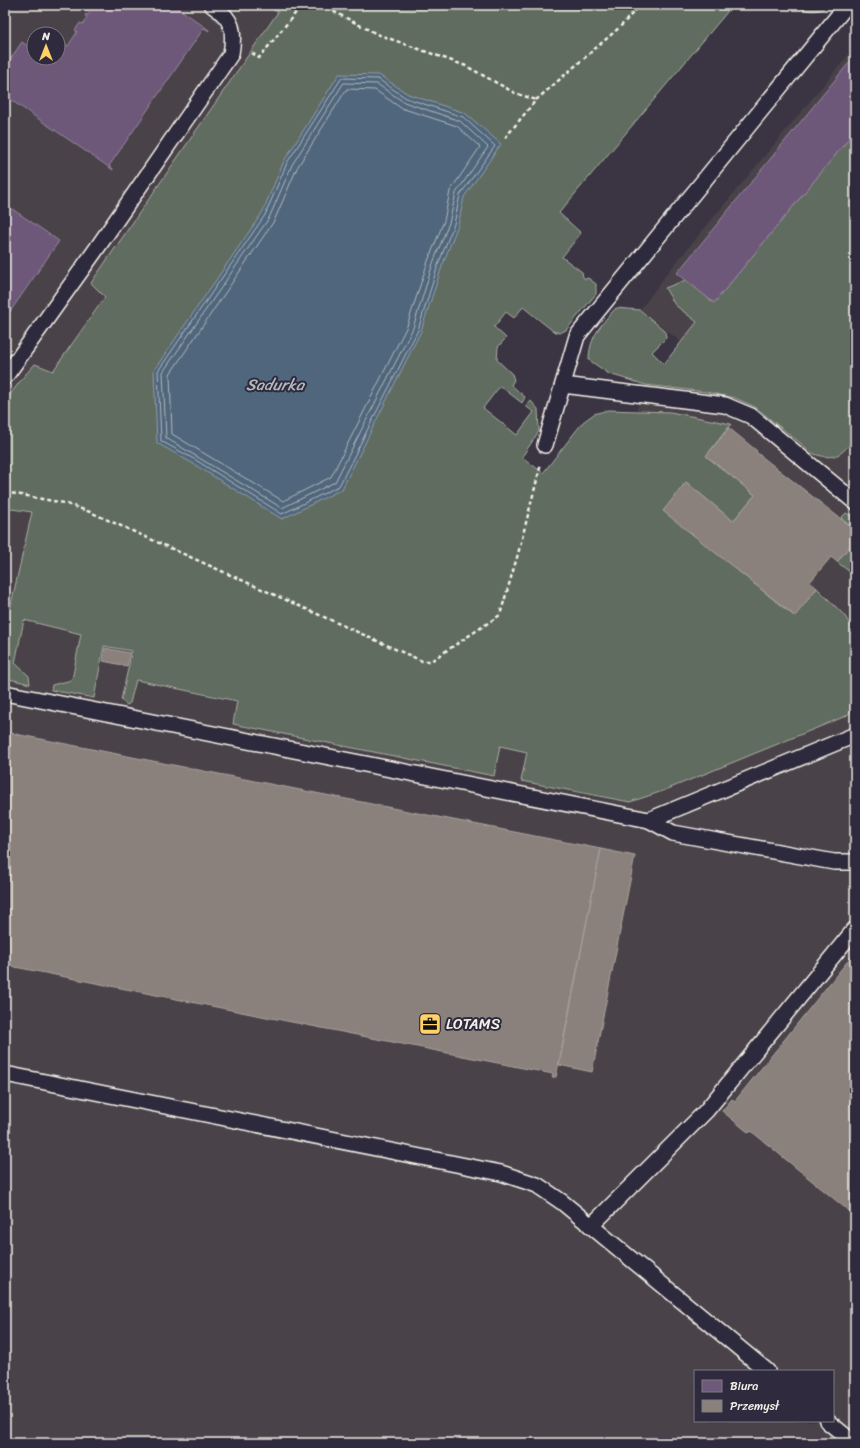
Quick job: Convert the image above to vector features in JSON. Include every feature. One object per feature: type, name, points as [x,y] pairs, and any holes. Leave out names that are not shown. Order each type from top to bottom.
[{"type":"lane","points":[[5,377],[95,251],[231,54],[234,40],[232,25],[219,10],[212,5]]},
{"type":"lane","points":[[546,445],[577,336],[847,5]]},
{"type":"lane","points":[[562,385],[725,405],[750,416],[855,502]]},
{"type":"lane","points":[[5,693],[649,820],[673,833],[834,862],[855,862]]},
{"type":"lane","points":[[649,820],[855,735]]},
{"type":"lane","points":[[591,1226],[706,1111],[855,929]]},
{"type":"lane","points":[[5,1074],[501,1173],[537,1185],[562,1202],[766,1370]]},
{"type":"lane","points":[[828,1422],[854,1443]]},
{"type":"path","points":[[234,40],[259,58],[302,5]]},
{"type":"path","points":[[321,5],[377,34],[466,66],[515,93],[536,100]]},
{"type":"path","points":[[505,138],[536,100],[620,27],[640,5]]},
{"type":"path","points":[[5,492],[64,504],[90,512],[422,661],[431,661],[500,615],[518,554],[546,445]]},
{"type":"shaded area","points":[[5,5],[329,5],[57,438],[5,426]]},
{"type":"shaded area","name":"LOTAMS","points":[[855,47],[855,1443],[5,1443],[5,508],[32,512],[426,676],[635,417],[646,371],[711,365],[640,310],[665,276]]},
{"type":"green space","points":[[264,5],[733,5],[559,213],[581,233],[562,257],[582,272],[585,279],[588,278],[596,284],[596,294],[566,330],[560,333],[553,331],[523,307],[514,318],[506,312],[494,327],[506,338],[498,347],[497,360],[512,374],[514,380],[511,385],[525,397],[522,403],[500,386],[483,408],[517,435],[534,412],[525,406],[531,401],[538,409],[539,431],[522,457],[543,473],[583,422],[594,414],[608,410],[670,412],[731,424],[706,456],[755,495],[733,521],[686,482],[664,511],[794,616],[817,588],[844,615],[855,632],[855,708],[846,716],[663,791],[630,802],[521,781],[527,752],[500,746],[494,776],[233,724],[237,701],[136,680],[130,703],[127,705],[121,700],[132,651],[104,646],[94,698],[51,690],[52,685],[72,680],[81,634],[24,620],[15,663],[29,676],[30,684],[5,678],[5,631],[32,512],[5,508],[5,401],[35,364],[53,371],[105,297],[91,283],[278,12]]},
{"type":"green space","points":[[792,5],[827,5],[820,10],[810,11]]},
{"type":"green space","points":[[855,131],[855,438],[842,452],[838,455],[828,457],[814,454],[755,407],[735,398],[706,392],[646,385],[609,374],[589,360],[591,345],[597,332],[616,308],[640,310],[665,331],[666,338],[652,352],[664,364],[697,322],[675,305],[665,288],[686,280],[714,303]]},
{"type":"green space","points":[[846,513],[855,518],[855,530],[841,518]]},
{"type":"green space","points":[[855,540],[855,576],[837,562]]},
{"type":"water","name":"Sadurka","points":[[339,74],[379,75],[408,94],[465,113],[501,144],[464,197],[458,225],[442,266],[421,331],[342,489],[282,519],[157,443],[154,370],[262,213],[284,161]]},
{"type":"building: Biura","points":[[78,5],[174,5],[209,30],[204,28],[109,166],[113,170],[5,96],[5,67],[22,42],[26,45],[26,66],[66,66],[66,45],[68,46],[77,32],[75,30],[80,23],[83,24],[87,17],[85,16],[86,14],[88,15],[90,13]]},
{"type":"building: Biura","points":[[852,59],[855,61],[855,131],[714,303],[677,273]]},
{"type":"building: Biura","points":[[5,204],[59,241],[5,319]]},
{"type":"building: Przemysł","points":[[729,428],[757,451],[756,452],[855,530],[855,540],[837,562],[831,557],[810,582],[817,588],[795,616],[663,511],[686,482],[733,521],[755,495],[706,456]]},
{"type":"building: Przemysł","points":[[105,648],[130,653],[127,666],[103,661]]},
{"type":"building: Przemysł","points":[[5,732],[601,849],[556,1077],[552,1077],[553,1074],[5,965]]},
{"type":"building: Przemysł","points":[[601,849],[635,856],[592,1072],[559,1065]]},
{"type":"building: Przemysł","points":[[855,952],[855,1216],[751,1131],[749,1133],[722,1111],[732,1099],[735,1101]]},
{"type":"place","name":"LOTAMS","points":[[430,1024]]}]
